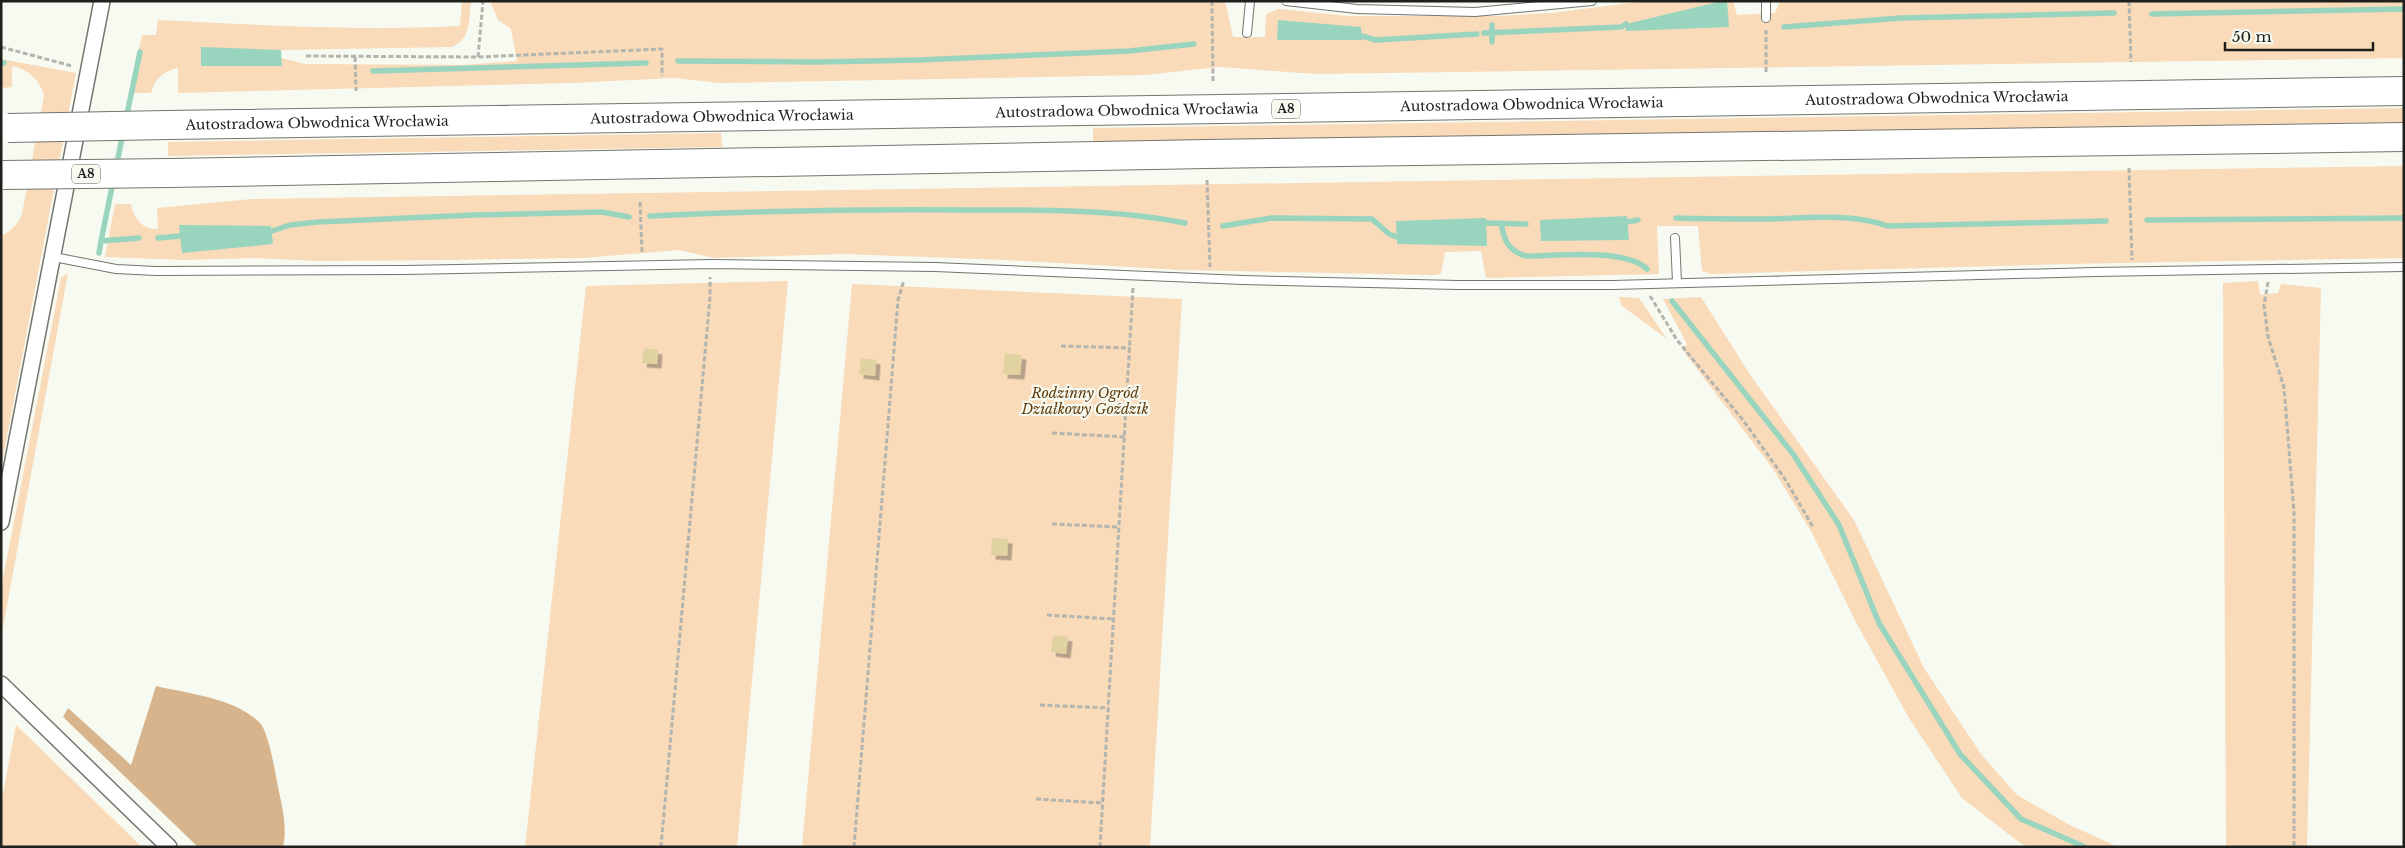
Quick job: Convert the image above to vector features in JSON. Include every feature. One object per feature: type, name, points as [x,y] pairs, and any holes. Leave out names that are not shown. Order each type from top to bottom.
[{"type":"highway","name":"Autostradowa Obwodnica Wrocławia","points":[[4,129],[2404,91]]},
{"type":"highway","name":"A8","points":[[2,175],[1227,154],[2404,137]]},
{"type":"street","points":[[1,522],[54,257],[102,1]]},
{"type":"street","points":[[1,684],[169,847]]},
{"type":"lane","points":[[1247,33],[1250,1]]},
{"type":"lane","points":[[1286,1],[1357,9],[1475,12],[1592,1]]},
{"type":"lane","points":[[1766,1],[1766,18]]},
{"type":"lane","points":[[1675,238],[1678,282]]},
{"type":"lane","points":[[54,257],[116,269],[156,271],[712,264],[935,267],[1210,278],[1458,285],[1647,283],[2133,271],[2404,267]]},
{"type":"path","points":[[478,57],[483,1]]},
{"type":"path","points":[[1212,1],[1213,82]]},
{"type":"path","points":[[2129,1],[2131,62]]},
{"type":"path","points":[[1766,18],[1766,72]]},
{"type":"path","points":[[1,48],[88,77]]},
{"type":"path","points":[[306,56],[356,58],[478,57],[662,49],[662,76]]},
{"type":"path","points":[[356,58],[356,91]]},
{"type":"path","points":[[2129,168],[2133,271]]},
{"type":"path","points":[[1207,180],[1210,278]]},
{"type":"path","points":[[640,202],[642,265]]},
{"type":"path","points":[[2271,269],[2264,305],[2268,337],[2284,387],[2294,512],[2294,847]]},
{"type":"path","points":[[660,847],[710,282]]},
{"type":"path","points":[[1647,283],[1650,299],[1677,340],[1748,428],[1785,479],[1813,528]]},
{"type":"path","points":[[854,847],[898,300],[903,286]]},
{"type":"path","points":[[1100,847],[1133,296]]},
{"type":"path","points":[[1061,346],[1130,348]]},
{"type":"path","points":[[1052,433],[1124,437]]},
{"type":"path","points":[[1052,524],[1119,528]]},
{"type":"path","points":[[1047,615],[1114,619]]},
{"type":"path","points":[[1040,705],[1108,708]]},
{"type":"path","points":[[1036,799],[1102,803]]},
{"type":"green space","points":[[462,1],[471,1],[468,28],[463,39],[452,47],[281,50],[281,58],[305,64],[462,65],[517,61],[511,29],[498,20],[490,1],[1225,1],[1233,37],[1265,37],[1266,14],[1279,9],[1348,16],[1499,16],[1552,13],[1645,1],[1733,1],[1737,15],[1775,13],[1780,1],[2404,1],[2404,58],[1315,74],[1219,67],[1145,75],[721,83],[674,78],[570,83],[178,93],[178,68],[160,76],[151,93],[130,93],[142,35],[156,35],[158,20],[347,28],[460,26]]},
{"type":"green space","points":[[1,59],[76,73],[1,468],[1,236],[14,227],[22,214],[44,95],[39,84],[28,72],[12,66],[12,87],[1,88]]},
{"type":"green space","points":[[2404,108],[2404,122],[1093,142],[1093,128]]},
{"type":"green space","points":[[721,133],[722,147],[168,156],[168,142]]},
{"type":"green space","points":[[2404,166],[2404,258],[2066,264],[1711,274],[1702,271],[1698,226],[1657,226],[1659,274],[1486,278],[1481,251],[1445,252],[1441,274],[1433,275],[1181,270],[1007,260],[843,254],[714,258],[679,250],[583,258],[449,260],[320,261],[252,258],[186,260],[105,257],[115,204],[131,204],[136,218],[143,225],[158,229],[157,208],[252,199]]},
{"type":"green space","points":[[68,273],[1,638],[1,589],[61,278]]},
{"type":"green space","points":[[788,281],[737,847],[525,847],[586,286]]},
{"type":"green space","points":[[2258,281],[2260,295],[2278,293],[2281,284],[2321,288],[2307,847],[2226,847],[2223,283]]},
{"type":"green space","name":"Rodzinny Ogród Działkowy Goździk","points":[[852,284],[1182,299],[1150,847],[802,847]]},
{"type":"green space","points":[[1619,297],[1639,298],[1667,339],[1622,306]]},
{"type":"green space","points":[[1701,297],[1751,376],[1854,520],[1924,668],[1981,754],[2017,795],[2068,824],[2118,847],[2029,847],[2020,843],[1962,798],[1909,718],[1858,626],[1812,533],[1773,469],[1682,349],[1687,344],[1663,299]]},
{"type":"green space","points":[[16,725],[142,847],[1,847],[1,804]]},
{"type":"shaded area","points":[[1727,1],[1729,27],[1626,31],[1626,24]]},
{"type":"shaded area","points":[[1278,20],[1361,27],[1362,40],[1277,40]]},
{"type":"shaded area","points":[[201,47],[281,50],[282,66],[201,66]]},
{"type":"shaded area","points":[[1627,216],[1629,240],[1541,241],[1540,220]]},
{"type":"shaded area","points":[[1486,218],[1487,246],[1397,244],[1396,221]]},
{"type":"shaded area","points":[[179,225],[271,226],[273,244],[182,253]]},
{"type":"shaded area","points":[[156,686],[225,702],[250,715],[260,723],[263,727],[273,760],[282,806],[285,831],[283,847],[198,847],[63,717],[68,708],[131,765]]},
{"type":"building","points":[[644,348],[658,350],[657,364],[642,363]]},
{"type":"building","points":[[1005,353],[1022,355],[1020,375],[1003,374]]},
{"type":"building","points":[[861,358],[876,360],[875,376],[859,374]]},
{"type":"building","points":[[992,538],[1008,539],[1007,556],[991,555]]},
{"type":"building","points":[[1053,635],[1068,637],[1066,654],[1051,652]]},
{"type":"waterway","points":[[2152,14],[2404,9]]},
{"type":"waterway","points":[[1784,27],[1901,18],[2114,13]]},
{"type":"waterway","points":[[1484,33],[1621,27],[1626,24]]},
{"type":"waterway","points":[[1492,25],[1492,42]]},
{"type":"waterway","points":[[1362,36],[1376,40],[1477,34]]},
{"type":"waterway","points":[[678,61],[817,62],[919,60],[1129,51],[1194,44]]},
{"type":"waterway","points":[[126,119],[140,52]]},
{"type":"waterway","points":[[373,71],[646,63]]},
{"type":"waterway","points":[[116,168],[123,133]]},
{"type":"waterway","points":[[101,241],[113,182]]},
{"type":"waterway","points":[[650,216],[847,210],[1048,210],[1131,215],[1185,223]]},
{"type":"waterway","points":[[272,231],[290,225],[318,222],[474,215],[602,212],[629,217]]},
{"type":"waterway","points":[[1223,226],[1272,218],[1372,219],[1389,234],[1397,237]]},
{"type":"waterway","points":[[1676,218],[1844,218],[1859,219],[1888,226],[2106,221]]},
{"type":"waterway","points":[[2147,220],[2404,218]]},
{"type":"waterway","points":[[1627,222],[1638,220]]},
{"type":"waterway","points":[[1486,223],[1526,224]]},
{"type":"waterway","points":[[1501,223],[1504,235],[1511,248],[1526,256],[1607,256],[1637,262],[1647,269]]},
{"type":"waterway","points":[[158,238],[180,236]]},
{"type":"waterway","points":[[99,253],[101,241],[139,238]]},
{"type":"waterway","points":[[1672,301],[1793,454],[1839,525],[1879,623],[1960,754],[2021,819],[2085,847]]}]
